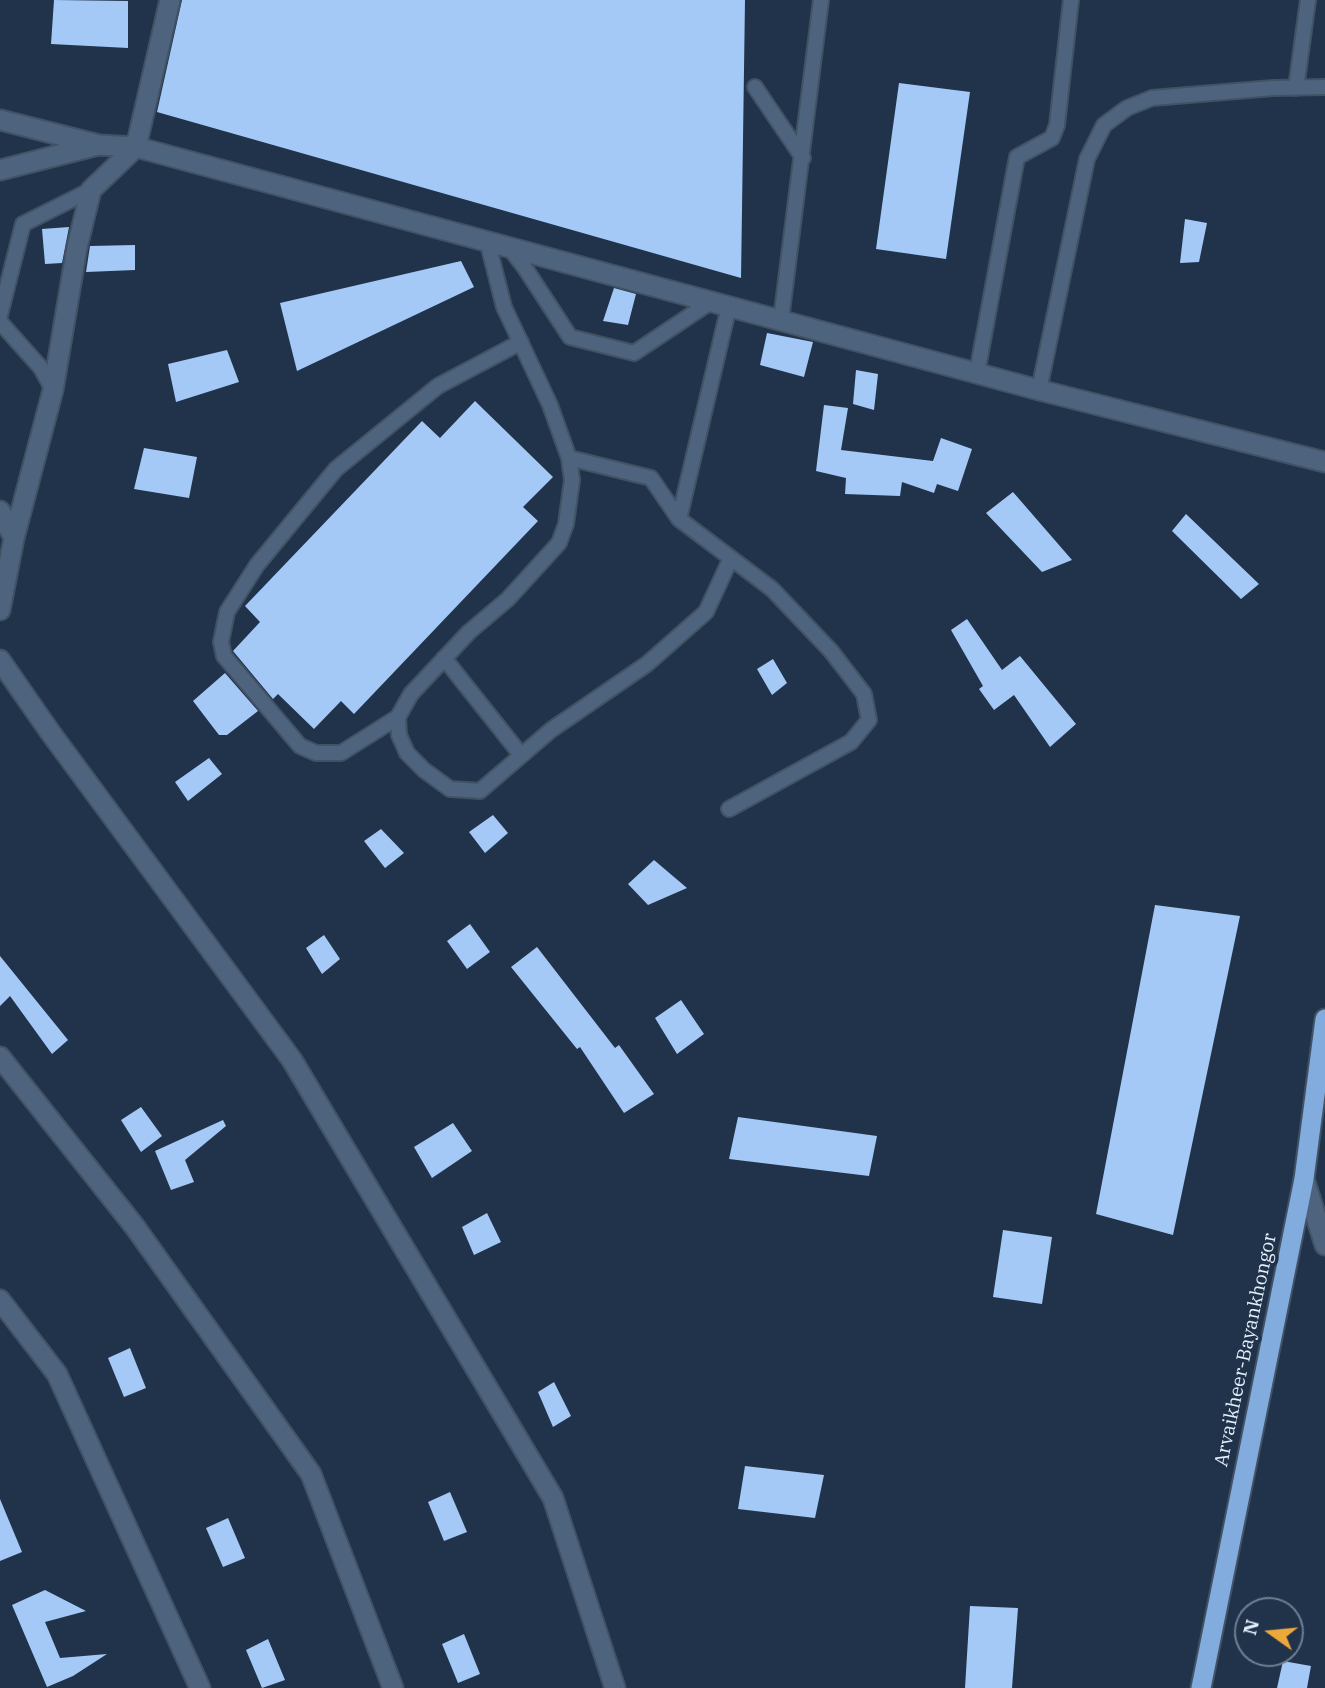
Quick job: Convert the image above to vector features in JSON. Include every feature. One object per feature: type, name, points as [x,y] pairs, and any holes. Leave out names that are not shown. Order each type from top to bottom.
[{"type":"highway","name":"Arvaikheer-Bayankhongor","points":[[1204,1686],[1304,1179],[1325,1019]]},
{"type":"street","points":[[0,610],[14,538],[53,390],[77,247],[91,190],[136,147],[170,0]]},
{"type":"street","points":[[0,120],[99,145],[136,147],[1040,390],[1325,463]]},
{"type":"street","points":[[0,170],[99,145]]},
{"type":"street","points":[[0,511],[14,538]]},
{"type":"street","points":[[0,660],[292,1060],[553,1498],[615,1688]]},
{"type":"street","points":[[0,1057],[135,1227],[311,1474],[393,1688]]},
{"type":"street","points":[[1304,1179],[1325,1245]]},
{"type":"street","points":[[0,1300],[57,1374],[200,1688]]},
{"type":"lane","points":[[781,320],[821,0]]},
{"type":"lane","points":[[977,373],[1017,157],[1052,138],[1057,124],[1071,0]]},
{"type":"lane","points":[[1296,88],[1308,0]]},
{"type":"lane","points":[[755,87],[803,158]]},
{"type":"lane","points":[[1040,390],[1087,159],[1104,125],[1126,108],[1152,98],[1325,87]]},
{"type":"lane","points":[[0,314],[23,224],[91,190]]},
{"type":"lane","points":[[487,240],[505,307],[550,405],[569,458],[572,480],[566,524],[559,542],[508,599],[469,632],[444,658],[411,694],[398,717],[341,753],[316,753],[300,747],[224,656],[221,642],[227,612],[257,565],[336,469],[438,386],[521,342]]},
{"type":"lane","points":[[507,245],[570,337],[634,353],[721,303]]},
{"type":"lane","points":[[679,519],[721,303]]},
{"type":"lane","points":[[0,322],[41,368],[53,390]]},
{"type":"lane","points":[[569,458],[651,478],[679,519],[772,589],[831,651],[864,694],[869,720],[850,742],[729,810]]},
{"type":"lane","points":[[398,717],[400,735],[408,753],[424,770],[450,789],[480,791],[551,730],[647,664],[706,612],[731,558]]},
{"type":"lane","points":[[444,658],[522,755]]},
{"type":"building","points":[[54,0],[128,1],[128,48],[51,44]]},
{"type":"building","points":[[182,0],[745,0],[741,278],[157,112]]},
{"type":"building","points":[[899,83],[970,92],[946,259],[876,249]]},
{"type":"building","points":[[1185,219],[1207,223],[1199,262],[1180,263]]},
{"type":"building","points":[[69,227],[62,263],[45,264],[42,229]]},
{"type":"building","points":[[135,245],[135,270],[86,272],[90,246]]},
{"type":"building","points":[[461,261],[474,287],[297,371],[280,303]]},
{"type":"building","points":[[614,288],[636,294],[628,325],[603,321]]},
{"type":"building","points":[[767,333],[813,342],[804,377],[760,365]]},
{"type":"building","points":[[227,350],[239,382],[176,402],[168,364]]},
{"type":"building","points":[[856,370],[878,374],[874,410],[853,404]]},
{"type":"building","points":[[475,401],[553,477],[523,507],[538,521],[354,714],[341,701],[314,729],[278,694],[273,699],[233,651],[260,622],[245,606],[422,421],[440,438]]},
{"type":"building","points":[[824,405],[848,408],[841,450],[933,461],[941,438],[972,449],[958,491],[937,484],[934,493],[902,482],[900,496],[845,494],[846,478],[816,471]]},
{"type":"building","points":[[144,448],[197,457],[189,498],[134,489]]},
{"type":"building","points":[[1013,492],[1072,560],[1042,572],[986,513]]},
{"type":"building","points":[[1186,514],[1259,584],[1241,599],[1172,531]]},
{"type":"building","points":[[967,619],[1002,670],[1020,656],[1076,724],[1050,747],[1014,695],[994,710],[979,689],[983,686],[951,630]]},
{"type":"building","points":[[773,659],[787,683],[772,695],[757,669]]},
{"type":"building","points":[[225,673],[258,711],[227,735],[219,735],[193,701]]},
{"type":"building","points":[[209,758],[222,774],[188,801],[175,782]]},
{"type":"building","points":[[493,815],[508,833],[485,853],[469,832]]},
{"type":"building","points":[[381,829],[404,853],[385,868],[364,841]]},
{"type":"building","points":[[654,860],[687,888],[648,905],[628,884]]},
{"type":"building","points":[[1155,905],[1240,916],[1173,1235],[1096,1214]]},
{"type":"building","points":[[470,924],[490,952],[467,969],[447,941]]},
{"type":"building","points":[[324,935],[340,959],[322,974],[306,948]]},
{"type":"building","points":[[537,947],[615,1048],[619,1045],[654,1094],[624,1113],[580,1047],[577,1049],[511,967]]},
{"type":"building","points":[[0,956],[68,1040],[52,1054],[10,996],[0,1006]]},
{"type":"building","points":[[681,1000],[704,1034],[677,1054],[655,1018]]},
{"type":"building","points":[[141,1107],[162,1136],[141,1152],[121,1120]]},
{"type":"building","points":[[738,1117],[877,1136],[869,1176],[729,1159]]},
{"type":"building","points":[[223,1120],[226,1126],[185,1160],[194,1182],[171,1190],[155,1151]]},
{"type":"building","points":[[453,1123],[472,1151],[432,1178],[414,1147]]},
{"type":"building","points":[[487,1213],[501,1242],[474,1255],[462,1227]]},
{"type":"building","points":[[1003,1230],[1052,1237],[1042,1304],[993,1297]]},
{"type":"building","points":[[130,1348],[146,1388],[124,1397],[108,1358]]},
{"type":"building","points":[[554,1382],[571,1416],[553,1427],[538,1392]]},
{"type":"building","points":[[745,1466],[824,1475],[815,1518],[738,1509]]},
{"type":"building","points":[[450,1492],[467,1532],[444,1541],[428,1502]]},
{"type":"building","points":[[0,1499],[22,1552],[0,1561]]},
{"type":"building","points":[[228,1518],[245,1558],[223,1567],[206,1528]]},
{"type":"building","points":[[45,1590],[86,1611],[45,1622],[60,1658],[107,1654],[73,1676],[47,1687],[12,1605]]},
{"type":"building","points":[[970,1606],[1018,1608],[1012,1688],[965,1688]]},
{"type":"building","points":[[464,1634],[480,1674],[458,1683],[442,1644]]},
{"type":"building","points":[[268,1639],[285,1680],[262,1688],[246,1650]]},
{"type":"building","points":[[1311,1666],[1307,1688],[1277,1688],[1282,1667]]}]
